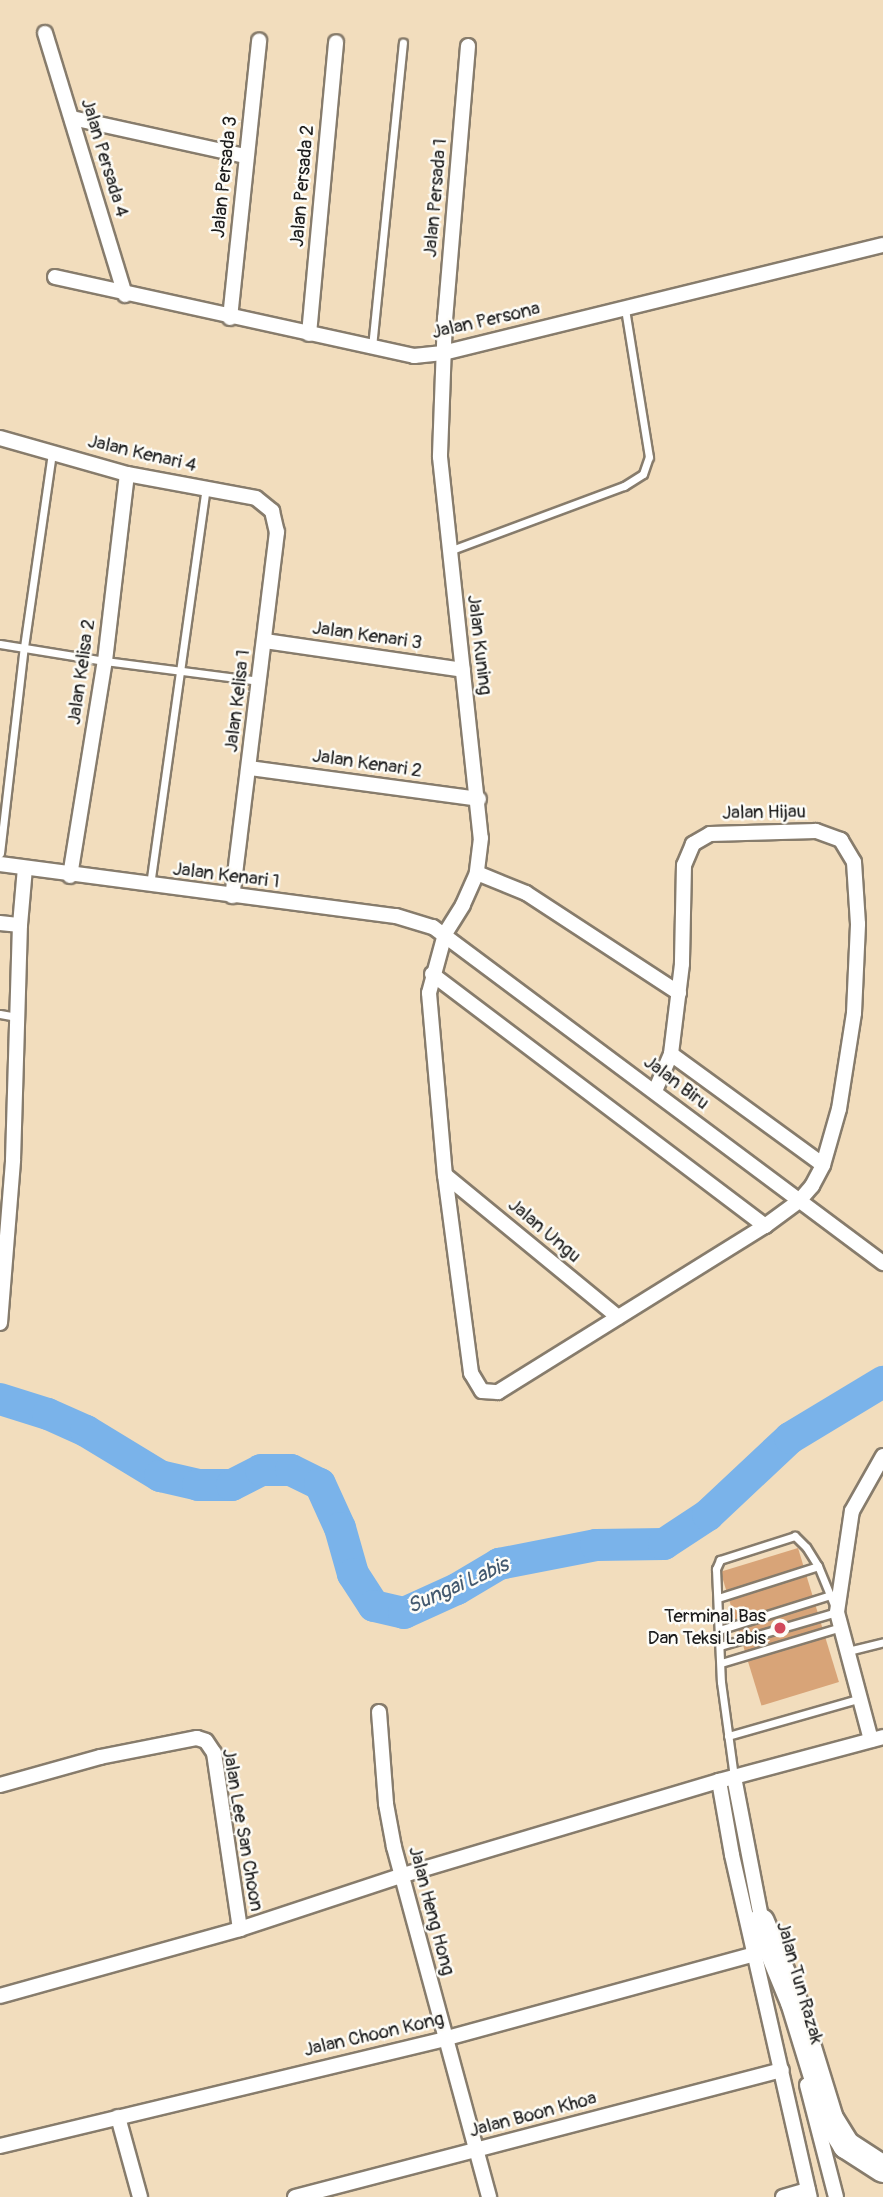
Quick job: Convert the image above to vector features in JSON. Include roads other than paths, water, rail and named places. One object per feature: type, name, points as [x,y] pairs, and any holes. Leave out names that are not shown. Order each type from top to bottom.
[{"type":"highway","points":[[761,1922],[794,2002],[830,2119],[846,2145],[882,2168]]},
{"type":"street","name":"Jalan Persada 4","points":[[45,33],[125,295]]},
{"type":"street","name":"Jalan Persada 3","points":[[230,318],[259,41]]},
{"type":"street","name":"Jalan Persada 2","points":[[309,334],[336,43]]},
{"type":"street","name":"Jalan Persada 1","points":[[443,353],[468,46]]},
{"type":"street","points":[[72,118],[245,156]]},
{"type":"street","name":"Jalan Persona","points":[[55,277],[125,295],[414,356],[443,353],[475,342],[625,309],[883,245]]},
{"type":"street","name":"Jalan Kuning","points":[[443,353],[440,457],[448,551],[479,799],[481,838],[477,873],[463,905],[445,934],[429,993],[445,1175]]},
{"type":"street","name":"Jalan Kenari 4","points":[[0,438],[127,474],[256,498],[272,511]]},
{"type":"street","name":"Jalan Kelisa 2","points":[[69,876],[104,661],[127,474]]},
{"type":"street","name":"Jalan Kelisa 1","points":[[232,896],[261,681],[277,532],[272,511]]},
{"type":"street","name":"Jalan Kenari 3","points":[[265,641],[463,670]]},
{"type":"street","name":"Jalan Kenari 2","points":[[250,768],[479,799]]},
{"type":"street","name":"Jalan Hijau","points":[[445,1175],[471,1373],[482,1391],[498,1392],[765,1226],[799,1201],[812,1186],[824,1165],[848,1061],[858,924],[854,862],[841,840],[816,831],[710,834],[693,844],[684,865],[679,993],[671,1054],[655,1091]]},
{"type":"street","name":"Jalan Kenari 1","points":[[0,864],[69,876],[396,916],[418,921],[445,934]]},
{"type":"street","points":[[0,1323],[7,1088],[17,1017],[25,868]]},
{"type":"street","points":[[477,873],[526,892],[679,993]]},
{"type":"street","points":[[0,923],[20,925]]},
{"type":"street","name":"Jalan Biru","points":[[445,934],[883,1263]]},
{"type":"street","points":[[432,974],[765,1226]]},
{"type":"street","points":[[671,1054],[824,1165]]},
{"type":"street","name":"Jalan Ungu","points":[[445,1175],[618,1317]]},
{"type":"street","points":[[0,1996],[240,1929],[400,1876],[734,1777],[877,1739],[861,1698],[837,1612],[852,1511],[883,1456]]},
{"type":"street","name":"Jalan Heng Hong","points":[[379,1712],[386,1804],[400,1876],[489,2197]]},
{"type":"street","name":"Jalan Lee San Choon","points":[[0,1785],[100,1757],[197,1738],[206,1741],[214,1753],[240,1929]]},
{"type":"street","name":"Jalan Tun Razak","points":[[734,1777],[761,1922],[836,2197]]},
{"type":"street","name":"Jalan Tun Razak","points":[[719,1782],[809,2194]]},
{"type":"street","name":"Jalan Choon Kong","points":[[0,2146],[444,2039],[755,1954]]},
{"type":"street","name":"Jalan Boon Khoa","points":[[295,2197],[782,2070]]},
{"type":"street","points":[[118,2117],[140,2197]]},
{"type":"street","points":[[783,2197],[809,2194]]},
{"type":"lane","points":[[372,348],[403,43]]},
{"type":"lane","points":[[448,551],[624,486],[643,474],[649,457],[625,309]]},
{"type":"lane","points":[[0,853],[24,647],[52,452]]},
{"type":"lane","points":[[150,886],[206,489]]},
{"type":"lane","points":[[0,644],[104,661],[261,681]]},
{"type":"lane","points":[[0,1014],[17,1017]]},
{"type":"lane","points":[[720,1646],[837,1612],[818,1566],[795,1536],[720,1560],[716,1569],[718,1598],[719,1630],[721,1663],[734,1777]]},
{"type":"lane","points":[[718,1598],[818,1566]]},
{"type":"lane","points":[[719,1630],[831,1595]]},
{"type":"lane","points":[[721,1663],[841,1627]]},
{"type":"lane","points":[[848,1651],[883,1642]]},
{"type":"lane","points":[[728,1736],[861,1698]]},
{"type":"waterway","name":"Sungai Labis","points":[[0,1399],[48,1414],[86,1431],[160,1476],[198,1485],[232,1485],[261,1470],[291,1470],[320,1484],[340,1528],[353,1574],[374,1606],[404,1613],[457,1589],[499,1564],[596,1545],[664,1544],[708,1515],[790,1438],[883,1382]]},
{"type":"place","name":"Terminal Bas Dan Teksi Labis","points":[[780,1628]]}]
